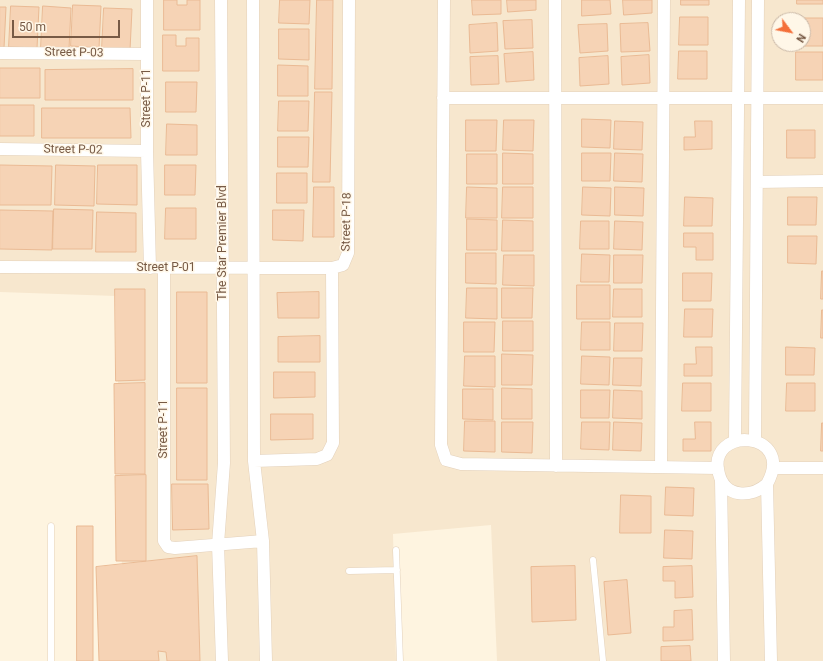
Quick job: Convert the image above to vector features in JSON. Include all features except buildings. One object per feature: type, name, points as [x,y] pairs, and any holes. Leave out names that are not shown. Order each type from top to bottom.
[{"type":"street","name":"Street P-11","points":[[147,0],[147,151],[150,268]]},
{"type":"street","name":"The Star Premier Blvd","points":[[221,0],[224,463],[214,544],[222,661]]},
{"type":"street","points":[[253,0],[254,461],[263,540],[266,661]]},
{"type":"street","name":"Street P-18","points":[[332,268],[343,265],[348,253],[349,0]]},
{"type":"street","points":[[444,0],[441,445],[446,460],[461,464],[718,468]]},
{"type":"street","points":[[555,0],[556,466]]},
{"type":"street","points":[[661,467],[664,0]]},
{"type":"street","points":[[735,440],[739,0]]},
{"type":"street","points":[[755,440],[758,0]]},
{"type":"street","name":"Street P-03","points":[[0,53],[147,54]]},
{"type":"street","points":[[443,98],[823,98]]},
{"type":"street","name":"Street P-02","points":[[0,149],[147,151]]},
{"type":"street","points":[[757,182],[823,181]]},
{"type":"street","name":"Street P-01","points":[[0,267],[332,268]]},
{"type":"street","name":"Street P-11","points":[[164,268],[164,541],[168,547],[176,548],[263,540]]},
{"type":"street","points":[[254,461],[317,459],[327,455],[333,443],[332,268]]},
{"type":"street","points":[[724,661],[721,480],[718,468],[722,452],[735,440],[749,439],[755,440],[769,451],[773,468],[767,484],[771,661]]},
{"type":"street","points":[[773,468],[823,468]]},
{"type":"street","points":[[721,480],[734,492],[743,494],[752,493],[767,484]]},
{"type":"lane","points":[[51,526],[51,661]]},
{"type":"lane","points":[[396,550],[400,661]]},
{"type":"lane","points":[[593,560],[603,661]]},
{"type":"lane","points":[[349,571],[397,570]]},
{"type":"shaded area","points":[[0,0],[823,0],[823,661],[497,661],[491,525],[393,534],[396,661],[124,661],[116,296],[0,292]]}]
